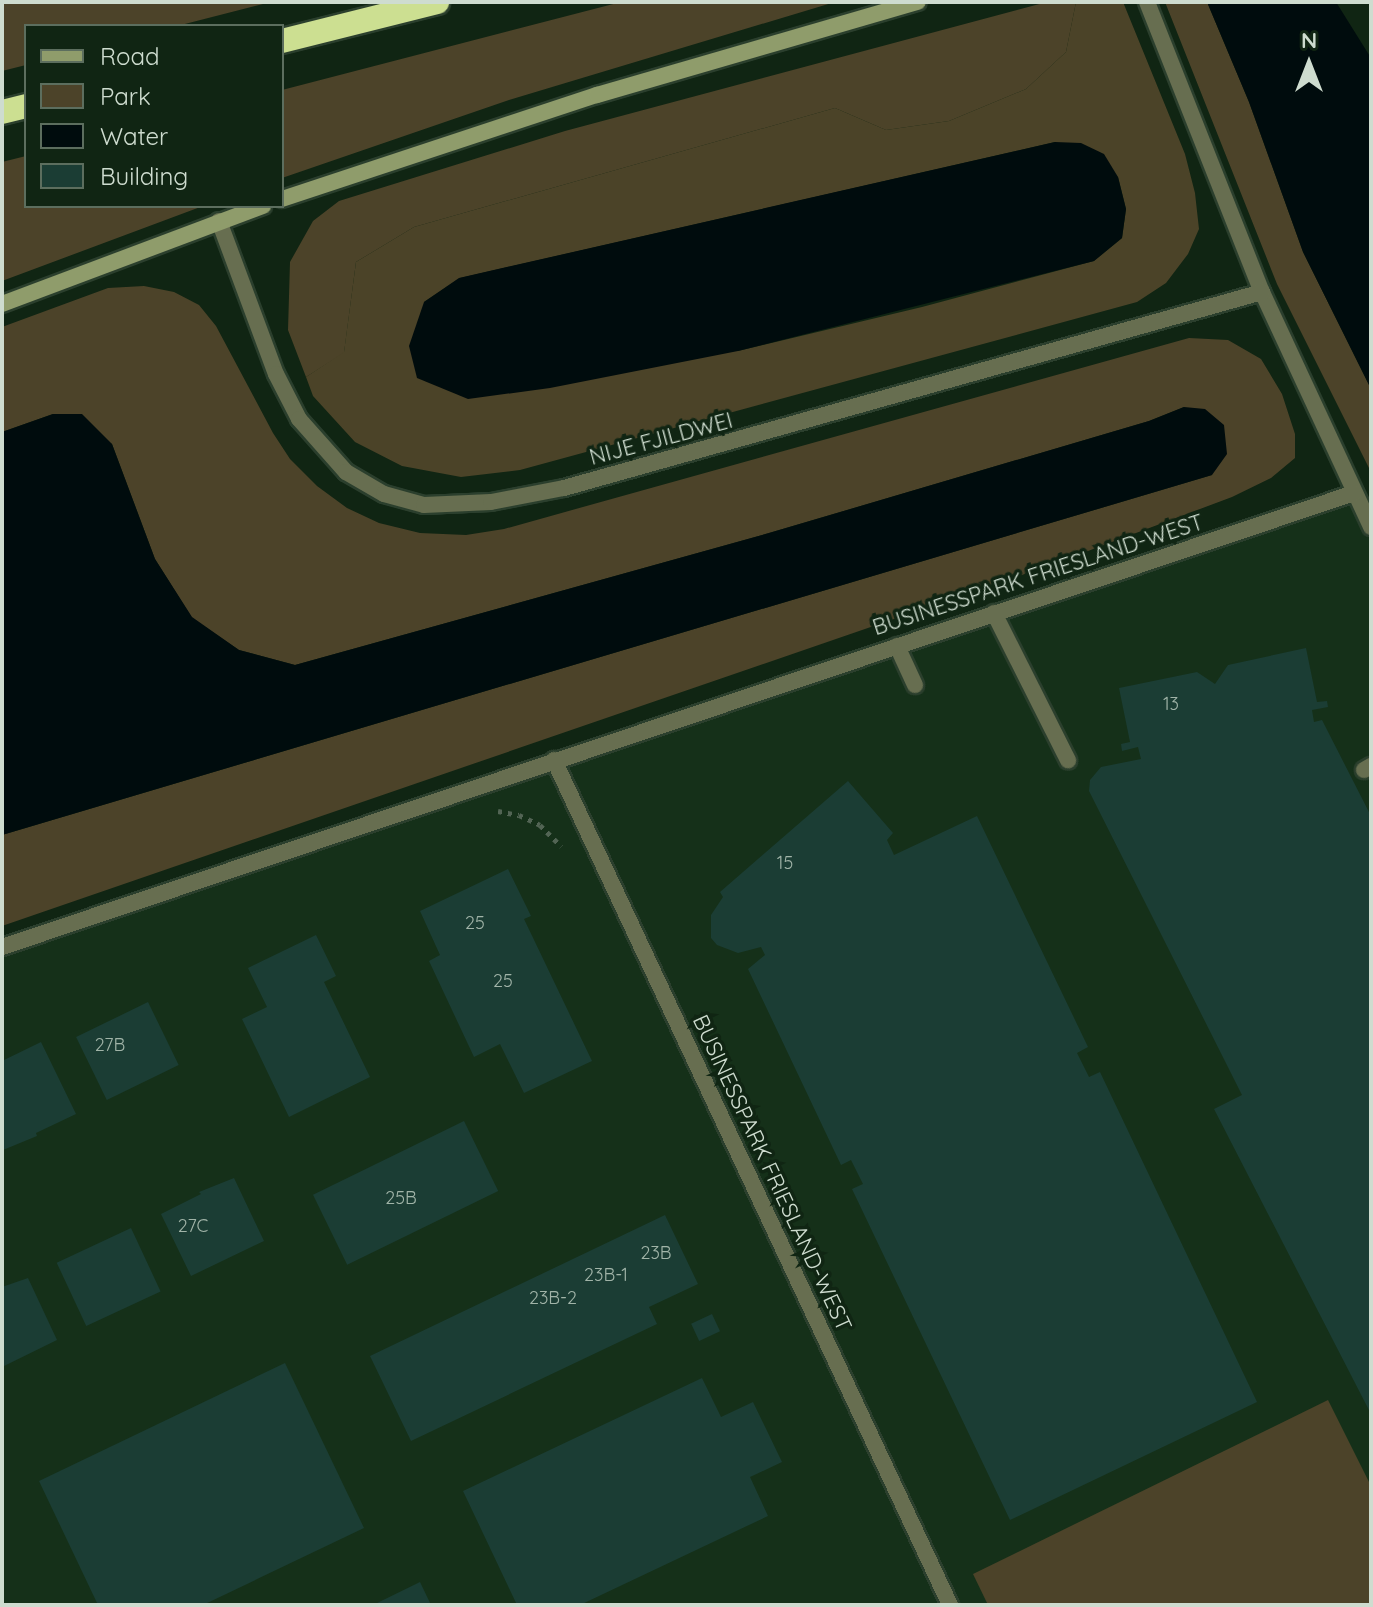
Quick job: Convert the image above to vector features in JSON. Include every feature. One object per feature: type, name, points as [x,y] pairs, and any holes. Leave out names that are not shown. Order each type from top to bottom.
[{"type":"highway","points":[[284,40],[437,2]]},
{"type":"highway","points":[[2,112],[24,106]]},
{"type":"main road","points":[[284,198],[583,99],[918,2]]},
{"type":"main road","points":[[2,304],[257,208]]},
{"type":"street","points":[[1147,2],[1262,292],[1371,527]]},
{"type":"street","name":"NIJE FJILDWEI","points":[[219,221],[276,374],[299,419],[346,472],[384,494],[424,505],[491,502],[564,488],[1262,292]]},
{"type":"street","name":"BUSINESSPARK FRIESLAND-WEST","points":[[2,947],[1354,493]]},
{"type":"street","points":[[994,613],[1068,760]]},
{"type":"street","points":[[897,646],[915,685]]},
{"type":"street","name":"BUSINESSPARK FRIESLAND-WEST","points":[[554,760],[950,1605]]},
{"type":"path","points":[[486,812],[519,815],[540,825],[566,854]]},
{"type":"shaded area","points":[[1076,2],[1123,2],[1185,154],[1195,193],[1199,229],[1188,254],[1166,283],[1137,302],[520,470],[461,477],[402,466],[355,442],[313,396],[306,377],[344,352],[356,262],[414,227],[835,108],[886,130],[949,121],[1026,89],[1066,52]],"holes":[[[1055,142],[1118,177],[1126,209],[1122,238],[1094,261],[922,307],[738,351],[424,302],[460,278]]]},
{"type":"shaded area","points":[[1354,493],[1371,530],[1371,1605],[2,1605],[2,948]]},
{"type":"green space","points":[[2,2],[271,2],[185,24],[24,24],[24,66],[2,71]]},
{"type":"green space","points":[[621,2],[835,2],[509,100],[284,177],[284,89]]},
{"type":"green space","points":[[1047,2],[1076,2],[1066,52],[1026,89],[949,121],[886,130],[835,108],[414,227],[356,262],[344,353],[306,377],[288,330],[290,262],[313,221],[339,201],[565,131]]},
{"type":"green space","points":[[1165,2],[1207,2],[1249,102],[1303,252],[1371,389],[1371,472],[1277,284]]},
{"type":"green space","points":[[24,156],[24,208],[198,208],[2,281],[2,162]]},
{"type":"green space","points":[[144,286],[174,292],[199,305],[216,326],[273,433],[290,459],[317,486],[347,508],[379,523],[420,533],[466,535],[504,529],[1189,338],[1228,340],[1261,359],[1282,394],[1295,434],[1295,458],[1271,478],[1232,497],[1048,566],[2,926],[2,835],[1212,475],[1184,407],[1149,421],[769,533],[295,665],[239,650],[192,618],[155,559],[112,444],[53,414],[2,432],[2,327],[108,288]]},
{"type":"green space","points":[[1328,1400],[1371,1486],[1371,1605],[988,1605],[973,1574]]},
{"type":"water","points":[[1207,2],[1336,2],[1371,58],[1371,389],[1303,252],[1249,102]]},
{"type":"water","points":[[1055,142],[1081,143],[1104,154],[1118,177],[1126,209],[1122,238],[1094,261],[738,351],[550,388],[468,399],[417,378],[409,346],[424,302],[459,278]]},
{"type":"water","points":[[1184,407],[1205,409],[1224,425],[1227,454],[1212,475],[2,835],[2,432],[53,414],[82,414],[112,444],[155,559],[192,617],[239,650],[295,665],[769,533],[1149,421]]},
{"type":"building","points":[[1306,648],[1317,702],[1327,701],[1328,707],[1312,710],[1314,722],[1322,720],[1371,816],[1371,1414],[1214,1109],[1242,1095],[1089,791],[1090,780],[1101,767],[1141,759],[1138,747],[1122,751],[1121,744],[1130,742],[1119,688],[1197,672],[1215,684],[1228,665]]},
{"type":"building","points":[[848,781],[893,833],[887,840],[894,855],[977,816],[1088,1047],[1077,1053],[1089,1077],[1100,1072],[1257,1402],[1010,1520],[852,1189],[863,1184],[851,1160],[841,1165],[748,969],[765,955],[761,947],[738,953],[717,945],[711,938],[711,915],[723,897],[720,892]]},
{"type":"building","points":[[508,869],[531,916],[524,919],[592,1061],[524,1093],[500,1044],[474,1057],[429,961],[440,955],[420,911]]},
{"type":"building","points":[[316,935],[336,976],[324,982],[370,1077],[289,1117],[242,1019],[267,1007],[248,968]]},
{"type":"building","points":[[148,1002],[179,1065],[107,1100],[76,1037]]},
{"type":"building","points":[[41,1042],[76,1114],[36,1133],[37,1136],[3,1150],[2,1061]]},
{"type":"building","points":[[464,1121],[498,1191],[347,1265],[313,1195]]},
{"type":"building","points":[[234,1178],[264,1241],[191,1276],[161,1214],[201,1194],[199,1192]]},
{"type":"building","points":[[665,1215],[698,1284],[649,1307],[657,1324],[411,1441],[370,1356]]},
{"type":"building","points":[[131,1228],[161,1291],[86,1326],[57,1263]]},
{"type":"building","points":[[28,1278],[57,1340],[2,1367],[2,1287]]},
{"type":"building","points":[[712,1314],[720,1331],[699,1341],[691,1324]]},
{"type":"building","points":[[285,1363],[364,1528],[203,1605],[98,1605],[39,1481]]},
{"type":"building","points":[[702,1378],[721,1417],[753,1402],[782,1462],[750,1477],[768,1516],[580,1605],[517,1605],[463,1491]]},
{"type":"building","points":[[420,1582],[431,1605],[373,1605]]}]
